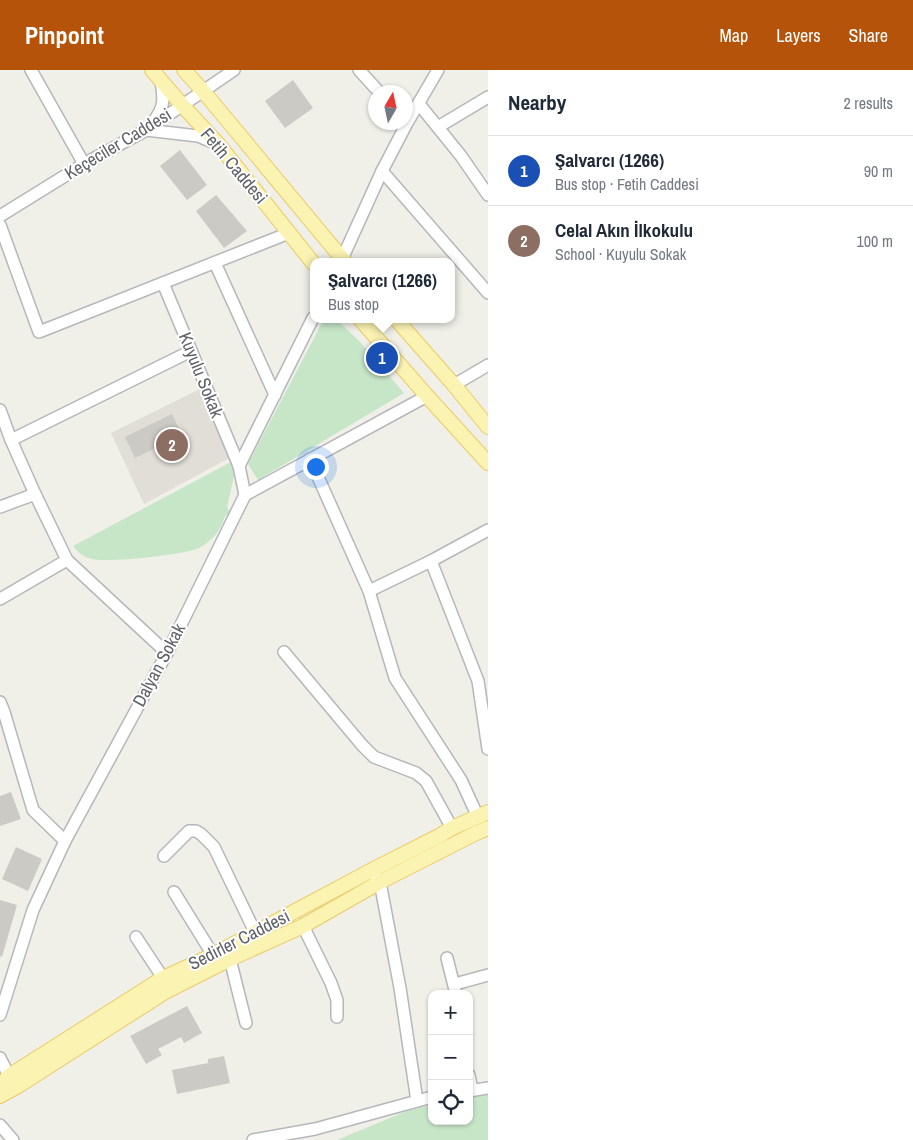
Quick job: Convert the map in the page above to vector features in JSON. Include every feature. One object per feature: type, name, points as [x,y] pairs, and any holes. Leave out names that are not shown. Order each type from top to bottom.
[{"type":"main road","name":"Fetih Caddesi","points":[[184,70],[341,258]]},
{"type":"main road","name":"Fetih Caddesi","points":[[157,75],[219,145],[310,260]]},
{"type":"main road","points":[[363,323],[488,463]]},
{"type":"main road","points":[[400,323],[488,427]]},
{"type":"main road","name":"Sedirler Caddesi","points":[[0,1096],[165,992],[230,959],[303,926],[439,836],[483,814]]},
{"type":"main road","name":"Sedirler Caddesi","points":[[4,1081],[163,978],[255,932],[376,876],[488,828]]},
{"type":"street","points":[[31,70],[84,164]]},
{"type":"street","name":"Keçeciler Caddesi","points":[[0,216],[84,164],[146,130],[234,70]]},
{"type":"street","points":[[358,70],[372,85]]},
{"type":"street","points":[[413,112],[438,70]]},
{"type":"street","points":[[146,130],[158,116],[164,100],[157,75]]},
{"type":"street","points":[[438,126],[488,97]]},
{"type":"street","points":[[419,104],[461,156],[488,195]]},
{"type":"street","points":[[146,130],[198,136],[219,145]]},
{"type":"street","points":[[344,258],[402,130]]},
{"type":"street","points":[[382,172],[488,293]]},
{"type":"street","points":[[0,225],[39,332],[289,233]]},
{"type":"street","points":[[215,263],[275,395]]},
{"type":"street","name":"Kuyulu Sokak","points":[[164,283],[239,466]]},
{"type":"street","points":[[311,323],[239,466],[245,495],[427,396]]},
{"type":"street","points":[[11,440],[192,351]]},
{"type":"street","points":[[454,385],[488,365]]},
{"type":"street","points":[[0,410],[35,494],[68,560],[167,653]]},
{"type":"street","points":[[310,459],[369,592],[395,678],[483,814]]},
{"type":"street","points":[[0,507],[35,494]]},
{"type":"street","name":"Dalyan Sokak","points":[[0,1015],[33,910],[65,841],[167,653],[245,495]]},
{"type":"street","points":[[369,592],[488,530]]},
{"type":"street","points":[[0,598],[68,560]]},
{"type":"street","points":[[431,560],[478,681],[488,749]]},
{"type":"street","points":[[284,652],[374,757],[416,773],[426,781],[452,828]]},
{"type":"street","points":[[1,709],[33,810],[65,841]]},
{"type":"street","points":[[164,856],[189,831],[196,831],[201,834],[214,847],[255,932]]},
{"type":"street","points":[[376,876],[400,988],[417,1101]]},
{"type":"street","points":[[174,892],[214,954]]},
{"type":"street","points":[[303,926],[331,983],[336,1000],[337,1017]]},
{"type":"street","points":[[136,937],[163,978]]},
{"type":"street","points":[[447,958],[455,989],[488,975]]},
{"type":"street","points":[[230,959],[246,1023]]},
{"type":"street","points":[[0,1058],[4,1081]]},
{"type":"street","points":[[473,1090],[488,1088]]},
{"type":"street","points":[[253,1140],[315,1129],[428,1098]]},
{"type":"street","points":[[0,1126],[12,1140]]},
{"type":"shaded area","points":[[204,387],[231,457],[144,504],[111,433]]},
{"type":"green space","points":[[322,323],[340,323],[361,343],[404,393],[258,480],[248,464]]},
{"type":"green space","points":[[231,462],[234,476],[227,507],[230,513],[225,516],[215,535],[199,548],[162,556],[100,560],[86,557],[73,546]]},
{"type":"green space","points":[[488,1095],[488,1140],[337,1140],[407,1111],[428,1106],[428,1125],[473,1125],[473,1097]]},
{"type":"building","points":[[293,80],[313,108],[285,128],[265,101]]},
{"type":"building","points":[[180,150],[207,185],[187,200],[160,166]]},
{"type":"building","points":[[216,195],[247,231],[224,248],[196,211]]},
{"type":"building","points":[[172,414],[182,435],[135,458],[125,437]]},
{"type":"building","points":[[11,792],[21,819],[0,826],[0,796]]},
{"type":"building","points":[[16,847],[42,859],[28,891],[2,879]]},
{"type":"building","points":[[0,900],[17,905],[2,957],[0,956]]},
{"type":"building","points":[[187,1006],[202,1033],[184,1043],[181,1037],[158,1049],[162,1055],[146,1064],[130,1036]]},
{"type":"building","points":[[224,1056],[230,1083],[177,1094],[172,1070],[208,1063],[208,1059]]},
{"type":"place","name":"Şalvarcı (1266)","points":[[382,358]]},
{"type":"place","name":"Celal Akın İlkokulu","points":[[172,445]]}]
